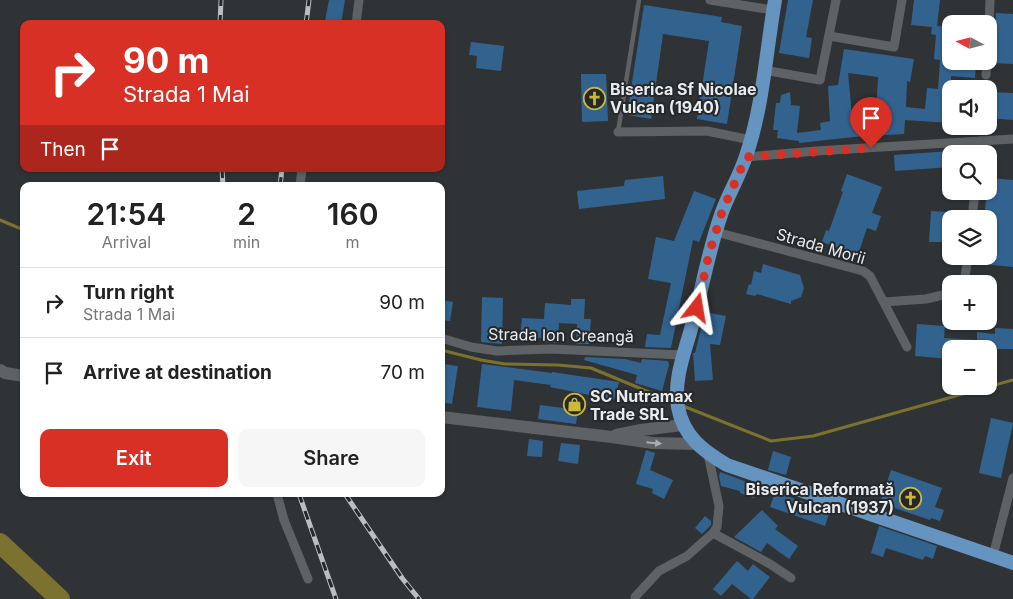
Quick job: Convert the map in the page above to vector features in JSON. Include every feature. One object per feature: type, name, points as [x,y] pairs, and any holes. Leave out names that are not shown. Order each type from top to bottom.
[{"type":"main road","points":[[774,5],[751,140],[746,157],[722,212],[693,322],[682,355],[678,403],[683,425],[696,444],[708,454],[740,470],[1013,563]]},
{"type":"main road","points":[[0,370],[5,373],[20,375]]},
{"type":"main road","points":[[445,417],[652,443],[696,444]]},
{"type":"main road","points":[[612,437],[641,430],[683,425]]},
{"type":"street","points":[[356,20],[359,0]]},
{"type":"street","points":[[710,0],[774,5]]},
{"type":"street","points":[[764,70],[820,80],[836,0]]},
{"type":"street","points":[[829,36],[894,47],[902,0]]},
{"type":"street","points":[[989,15],[990,0]]},
{"type":"street","points":[[986,70],[986,76]]},
{"type":"street","points":[[618,132],[707,131],[751,140]]},
{"type":"street","points":[[746,157],[1013,138]]},
{"type":"street","points":[[980,145],[981,141]]},
{"type":"street","name":"Strada Morii","points":[[716,232],[863,271],[870,276],[907,346]]},
{"type":"street","points":[[884,302],[926,299],[942,295]]},
{"type":"street","name":"Strada Ion Creangă","points":[[445,339],[471,347],[497,351],[551,349],[682,355]]},
{"type":"street","points":[[635,597],[659,571],[687,556],[714,534],[717,527],[719,506],[708,454]]},
{"type":"street","points":[[994,556],[1013,478]]},
{"type":"street","points":[[278,497],[284,520],[308,580]]},
{"type":"street","points":[[714,534],[770,564],[791,578]]},
{"type":"lane","points":[[618,132],[638,0]]},
{"type":"building","points":[[329,0],[345,0],[342,20],[325,20]]},
{"type":"building","points":[[788,0],[813,0],[806,37],[812,38],[809,58],[779,53]]},
{"type":"building","points":[[914,0],[940,0],[937,26],[942,26],[942,70],[976,70],[975,78],[951,76],[951,80],[942,80],[942,122],[905,120],[904,134],[799,143],[799,141],[777,138],[778,130],[773,130],[776,103],[780,103],[781,95],[790,92],[791,105],[800,106],[797,133],[821,130],[820,123],[830,121],[828,86],[838,85],[844,49],[914,59],[910,82],[907,81],[906,107],[925,109],[927,88],[938,89],[940,60],[934,59],[936,35],[931,34],[932,27],[911,25]],"holes":[[[848,73],[878,77],[876,116],[852,116]]]},
{"type":"building","points":[[644,5],[722,17],[721,22],[742,26],[727,124],[697,119],[709,41],[663,34],[651,119],[627,115]]},
{"type":"building","points":[[996,13],[1013,14],[1013,64],[998,63],[998,15]]},
{"type":"building","points":[[471,42],[504,46],[501,71],[476,68],[477,56],[469,55]]},
{"type":"building","name":"Biserica Sf Nicolae Vulcan (1940)","points":[[581,74],[606,74],[608,121],[582,122]]},
{"type":"building","points":[[997,92],[1013,93],[1013,120],[997,119]]},
{"type":"building","points":[[942,152],[942,168],[895,171],[894,155]]},
{"type":"building","points":[[847,174],[882,187],[872,213],[881,216],[876,231],[867,228],[858,255],[822,242],[826,230],[829,231],[843,192],[841,191]]},
{"type":"building","points":[[663,176],[665,199],[579,209],[577,191],[624,186],[625,180]]},
{"type":"building","points":[[997,179],[1013,180],[1013,267],[993,265],[997,265],[997,210],[985,210],[986,200],[997,200]]},
{"type":"building","points":[[694,191],[716,199],[699,242],[693,240],[671,348],[645,347],[647,334],[660,335],[671,283],[648,279],[656,237],[674,241]]},
{"type":"building","points":[[931,211],[942,212],[942,242],[929,242]]},
{"type":"building","points":[[763,264],[800,275],[804,288],[801,297],[791,301],[791,304],[757,294],[755,296],[746,294],[749,284],[751,285],[754,271],[761,273]]},
{"type":"building","points":[[482,297],[503,298],[502,344],[481,342]]},
{"type":"building","points":[[571,299],[585,299],[584,319],[591,319],[589,344],[576,344],[577,324],[559,323],[558,343],[542,342],[543,338],[520,337],[522,318],[544,319],[545,303],[571,305]]},
{"type":"building","points":[[445,301],[453,302],[450,321],[445,320]]},
{"type":"building","points":[[705,312],[726,316],[720,345],[710,344],[713,380],[695,381],[693,353],[695,353]]},
{"type":"building","points":[[917,324],[942,326],[942,330],[945,330],[944,338],[977,340],[942,340],[942,358],[915,356]]},
{"type":"building","points":[[997,328],[1013,329],[1013,349],[997,349],[997,340],[977,340],[977,332],[995,334]]},
{"type":"building","points":[[585,357],[625,359],[641,363],[642,359],[668,361],[669,365],[662,391],[635,383],[637,375],[584,360]]},
{"type":"building","points":[[445,364],[458,366],[452,404],[445,403]]},
{"type":"building","points":[[482,364],[619,382],[614,400],[550,387],[551,385],[514,380],[511,411],[477,407]]},
{"type":"building","points":[[540,405],[578,410],[576,424],[538,419]]},
{"type":"building","points":[[991,418],[1013,423],[1001,478],[979,473]]},
{"type":"building","points":[[529,439],[543,441],[542,457],[527,456]]},
{"type":"building","points":[[561,443],[580,445],[578,464],[558,461]]},
{"type":"building","points":[[646,450],[655,453],[650,470],[673,480],[664,499],[652,493],[653,489],[636,484]]},
{"type":"building","points":[[773,451],[791,457],[786,475],[768,470]]},
{"type":"building","points":[[891,470],[942,488],[935,507],[944,510],[940,521],[931,518],[930,520],[880,503]]},
{"type":"building","points":[[720,472],[758,486],[754,498],[740,493],[740,491],[721,486]]},
{"type":"building","points":[[775,492],[830,511],[825,526],[770,507]]},
{"type":"building","points":[[762,510],[778,526],[775,529],[798,546],[789,559],[767,543],[761,552],[734,537]]},
{"type":"building","points":[[705,516],[711,521],[711,525],[702,534],[695,528]]},
{"type":"building","points":[[879,526],[937,546],[933,559],[925,556],[923,560],[886,548],[883,557],[871,553]]},
{"type":"building","points":[[737,561],[748,571],[753,564],[770,577],[753,599],[732,584],[721,596],[713,589]]},
{"type":"waterway","points":[[0,220],[20,228]]},
{"type":"waterway","points":[[445,351],[505,364],[591,368],[673,402]]},
{"type":"waterway","points":[[683,406],[771,441],[813,436],[1013,380]]},
{"type":"waterway","points":[[0,543],[60,599]]},
{"type":"railway","points":[[220,20],[221,0]]},
{"type":"railway","points":[[306,20],[309,0]]},
{"type":"railway","points":[[222,172],[223,182]]},
{"type":"railway","points":[[280,182],[282,172]]},
{"type":"railway","points":[[300,497],[336,599]]},
{"type":"railway","points":[[347,497],[402,578],[419,599]]},
{"type":"place","name":"Biserica Sf Nicolae Vulcan (1940)","points":[[594,98]]},
{"type":"place","name":"SC Nutramax Trade SRL","points":[[574,405]]},
{"type":"place","name":"Biserica Reformată Vulcan (1937)","points":[[910,498]]},
{"type":"route","points":[[697,308],[709,254],[722,212],[746,157],[871,148]]}]
